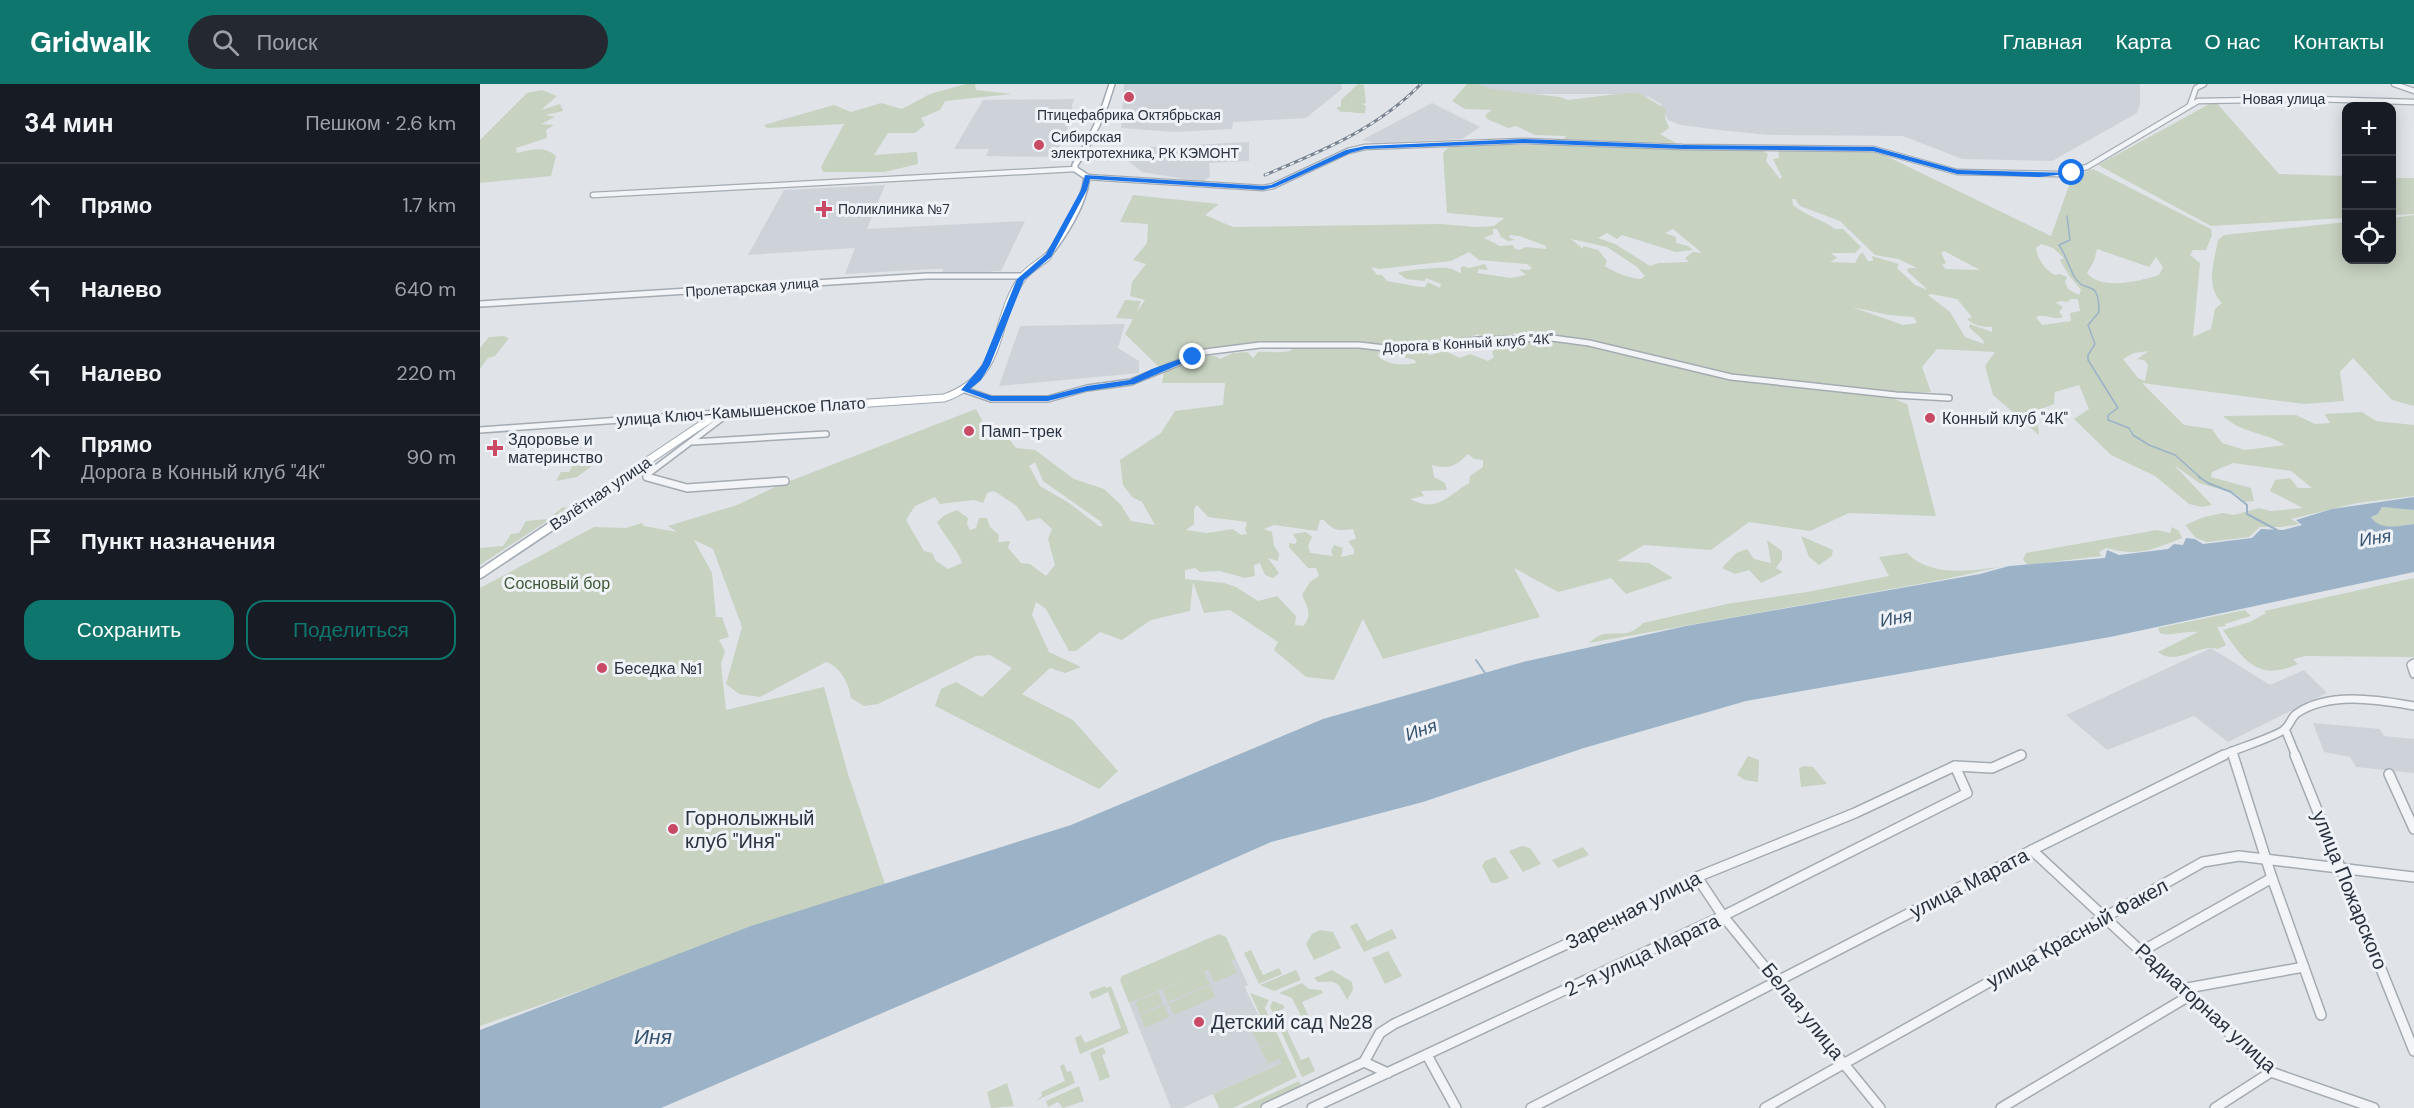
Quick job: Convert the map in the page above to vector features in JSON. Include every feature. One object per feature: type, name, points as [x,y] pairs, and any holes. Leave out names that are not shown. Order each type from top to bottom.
[{"type":"main road","points":[[965,390],[978,378],[986,365],[1024,276],[1048,255],[1080,198],[1087,183],[1087,177],[1075,169],[1074,165],[1089,144],[1112,84]]},
{"type":"main road","name":"улица Ключ-Камышенское Плато","points":[[719,413],[944,398],[965,390]]},
{"type":"main road","name":"Взлётная улица","points":[[480,574],[719,413]]},
{"type":"street","points":[[1087,177],[1263,188],[1273,186],[1348,151],[1365,147],[1523,141],[1694,147],[1874,149],[1957,172],[2058,174],[2087,167],[2190,105],[2196,88],[2204,84]]},
{"type":"street","points":[[2394,84],[2414,91]]},
{"type":"street","name":"Новая улица","points":[[2190,105],[2198,101],[2213,99],[2414,102]]},
{"type":"street","points":[[593,195],[1075,169]]},
{"type":"street","name":"Пролетарская улица","points":[[480,304],[927,276],[976,278],[1024,276]]},
{"type":"street","name":"Дорога в Конный клуб \"4К\"","points":[[965,390],[991,399],[1032,400],[1131,382],[1205,352],[1260,345],[1359,345],[1394,349],[1478,340],[1552,338],[1589,343],[1731,377],[1896,395],[1949,398]]},
{"type":"street","points":[[730,412],[647,477],[687,488],[785,481]]},
{"type":"street","name":"улица Ключ-Камышенское Плато","points":[[480,430],[719,413]]},
{"type":"street","points":[[700,414],[706,417],[703,423]]},
{"type":"street","points":[[693,442],[826,434]]},
{"type":"street","points":[[2414,663],[2411,665],[2414,674]]},
{"type":"street","name":"улица Марата","points":[[1531,1108],[2032,850],[2232,751],[2284,729],[2288,721],[2318,703],[2382,701],[2414,706]]},
{"type":"street","name":"улица Пожарского","points":[[2284,729],[2414,1051]]},
{"type":"street","points":[[2232,751],[2272,878],[2321,1015]]},
{"type":"street","name":"Заречная улица","points":[[1364,1062],[1380,1033],[1394,1024],[1638,911],[1697,877],[1855,813],[1955,766],[1992,768],[2021,755]]},
{"type":"street","name":"2-я улица Марата","points":[[1312,1108],[1723,916],[1967,793],[1955,766]]},
{"type":"street","points":[[2389,774],[2414,829]]},
{"type":"street","name":"Радиаторная улица","points":[[2032,850],[2271,1072],[2374,1108]]},
{"type":"street","name":"улица Красный Факел","points":[[1765,1108],[2203,862],[2239,856],[2414,878]]},
{"type":"street","name":"Белая улица","points":[[1697,877],[1723,916],[1881,1108]]},
{"type":"street","points":[[2142,951],[2272,878]]},
{"type":"street","points":[[2001,1108],[2185,992],[2304,967]]},
{"type":"street","points":[[1427,1055],[1456,1108]]},
{"type":"street","points":[[1266,1108],[1364,1062],[1388,1073]]},
{"type":"street","points":[[2215,1108],[2271,1072]]},
{"type":"shaded area","points":[[1124,84],[1341,84],[1342,89],[1306,118],[1233,122],[1232,129],[1175,132],[1121,128]]},
{"type":"shaded area","points":[[1469,84],[2140,84],[2140,104],[2137,113],[2052,161],[1962,159],[1903,136],[1768,135],[1681,125],[1668,120],[1661,104],[1649,97],[1621,94],[1522,94],[1487,91]]},
{"type":"shaded area","points":[[1074,99],[1073,115],[1055,157],[986,156],[989,149],[954,149],[983,100]]},
{"type":"shaded area","points":[[1432,103],[1480,127],[1462,139],[1374,143],[1362,140]]},
{"type":"shaded area","points":[[1249,142],[1249,161],[1209,163],[1210,176],[1203,182],[1142,172],[1113,149]]},
{"type":"shaded area","points":[[885,185],[867,229],[1025,221],[1001,271],[942,275],[943,269],[933,269],[845,274],[855,248],[748,255],[784,190]]},
{"type":"shaded area","points":[[1125,324],[1118,348],[1139,361],[1139,373],[999,386],[1020,326]]},
{"type":"shaded area","points":[[2211,648],[2270,685],[2304,670],[2327,693],[2228,742],[2194,716],[2107,750],[2066,715]]},
{"type":"shaded area","points":[[2313,723],[2380,729],[2384,736],[2414,739],[2414,773],[2356,767],[2350,757],[2324,752]]},
{"type":"shaded area","name":"Детский сад №28","points":[[1236,959],[1248,985],[1245,986],[1246,990],[1282,1063],[1182,1108],[1171,1108],[1129,1003]]},
{"type":"green space","points":[[966,84],[975,84],[976,90],[1012,94],[945,101],[940,110],[921,118],[925,125],[915,133],[888,133],[874,155],[917,152],[918,164],[884,172],[823,172],[821,167],[844,124],[767,128],[764,125],[834,105],[851,112],[881,103],[902,109],[930,94]]},
{"type":"green space","points":[[1358,84],[1364,85],[1366,103],[1362,104],[1366,106],[1365,113],[1341,112],[1336,108],[1341,106],[1341,100]]},
{"type":"green space","points":[[1467,84],[1568,100],[1639,93],[1666,109],[1665,118],[1669,128],[1660,134],[1676,143],[1564,139],[1566,136],[1535,135],[1516,126],[1508,128],[1487,119],[1485,115],[1492,110],[1465,109],[1452,101]]},
{"type":"green space","points":[[542,90],[557,96],[541,110],[560,104],[563,111],[546,115],[555,117],[541,124],[554,125],[546,130],[547,138],[516,148],[517,153],[542,149],[556,156],[551,176],[480,183],[480,140],[527,93]]},
{"type":"green space","points":[[2215,101],[2279,174],[2342,176],[2342,218],[2211,226],[2098,165]]},
{"type":"green space","name":"Сосновый бор","points":[[1452,144],[1763,151],[1768,154],[1766,161],[1780,179],[1782,177],[1773,159],[1779,158],[1778,149],[1864,150],[1882,154],[2051,236],[2072,177],[2093,169],[2211,229],[2212,235],[2206,250],[2193,250],[2190,255],[2200,263],[2193,337],[2211,329],[2215,309],[2222,303],[2214,289],[2212,273],[2218,240],[2224,235],[2342,222],[2342,264],[2396,264],[2396,217],[2414,215],[2414,406],[2392,400],[2353,358],[2340,372],[2344,401],[2304,404],[2142,383],[2184,425],[2212,429],[2222,443],[2245,450],[2285,445],[2238,426],[2223,416],[2296,415],[2315,424],[2330,423],[2325,414],[2362,412],[2376,421],[2414,425],[2414,496],[2357,503],[2291,519],[2300,524],[2260,527],[2249,537],[2207,542],[2196,538],[2185,525],[2204,517],[2223,513],[2234,515],[2259,508],[2271,511],[2303,508],[2270,491],[2275,480],[2290,478],[2298,488],[2312,488],[2291,471],[2233,463],[2212,472],[2211,477],[2251,488],[2254,501],[2245,502],[2236,494],[2199,483],[2174,465],[2212,505],[2202,507],[2189,504],[2155,476],[2111,455],[2074,419],[2089,409],[2079,385],[2055,392],[2054,404],[2036,411],[2039,435],[1993,395],[1985,366],[1995,352],[1937,349],[1922,367],[1931,392],[1876,392],[1907,404],[1936,516],[1849,513],[1810,531],[1749,522],[1711,550],[1644,545],[1617,561],[1649,563],[1673,578],[1626,594],[1611,578],[1558,592],[1514,568],[1540,617],[1383,659],[1363,619],[1334,680],[1306,677],[1274,650],[1278,642],[1230,610],[1204,613],[1193,582],[1190,611],[1151,620],[1122,640],[1100,632],[1076,651],[1069,651],[1046,609],[1036,602],[1032,615],[1049,652],[1081,667],[1065,673],[1050,668],[1022,694],[1073,720],[1118,771],[1099,789],[935,706],[941,689],[956,682],[982,697],[1012,668],[990,655],[976,656],[878,704],[864,706],[851,698],[843,677],[836,668],[826,662],[760,697],[739,694],[726,684],[742,627],[713,549],[694,540],[712,573],[716,617],[722,617],[729,637],[719,640],[725,651],[721,664],[726,710],[824,687],[848,774],[885,884],[480,1026],[480,588],[594,527],[626,528],[642,523],[644,526],[677,532],[668,526],[737,505],[777,486],[976,409],[991,437],[1003,431],[1016,448],[1035,450],[1074,479],[1104,489],[1121,505],[1131,521],[1155,525],[1142,502],[1132,497],[1123,485],[1120,460],[1161,433],[1175,411],[1223,405],[1225,383],[1162,383],[1164,372],[1125,334],[1133,319],[1116,318],[1125,300],[1141,301],[1137,312],[1145,300],[1130,296],[1132,282],[1146,264],[1133,260],[1147,243],[1148,224],[1120,222],[1133,195],[1219,204],[1205,215],[1233,227],[1441,224],[1476,227],[1494,226],[1504,218],[1447,213],[1443,153]],"holes":[[[1792,199],[1795,199],[1800,206],[1840,221],[1875,255],[1898,259],[1917,268],[1908,268],[1907,271],[1928,290],[1915,285],[1897,268],[1899,264],[1872,256],[1873,261],[1868,261],[1863,253],[1855,263],[1830,262],[1837,258],[1831,253],[1855,253],[1861,247],[1843,229],[1835,229],[1793,205]],[[1493,229],[1497,229],[1501,237],[1508,241],[1515,240],[1509,237],[1510,235],[1519,236],[1546,246],[1546,249],[1526,247],[1519,250],[1513,245],[1500,246],[1484,238],[1493,234]],[[1673,229],[1702,253],[1693,252],[1685,258],[1689,262],[1659,263],[1650,266],[1615,244],[1598,238],[1607,233],[1617,239],[1622,235],[1676,252],[1693,250],[1676,243],[1676,237],[1665,233]],[[1571,239],[1607,247],[1637,267],[1645,276],[1641,279],[1632,278],[1609,269],[1605,266],[1607,261],[1598,250],[1583,246],[1583,249]],[[2041,244],[2053,248],[2064,258],[2060,260],[2081,290],[2079,295],[2068,289],[2065,282],[2067,277],[2060,274],[2054,275],[2045,267],[2036,248]],[[2097,249],[2149,267],[2156,257],[2163,267],[2159,275],[2142,280],[2111,283],[2093,278],[2087,273],[2094,261]],[[1944,251],[1980,270],[1946,269],[1942,265],[1946,263],[1941,253]],[[1469,252],[1479,260],[1527,264],[1532,268],[1519,269],[1526,275],[1511,278],[1477,273],[1479,269],[1488,270],[1485,264],[1469,268],[1463,266],[1461,273],[1443,268],[1398,273],[1406,279],[1425,281],[1426,278],[1441,284],[1440,288],[1428,282],[1425,287],[1420,287],[1387,281],[1382,275],[1377,275],[1371,267],[1379,269],[1451,261]],[[1928,295],[1957,299],[1972,317],[1967,319],[1979,326],[1992,327],[1992,332],[1970,324],[1969,327],[1983,340],[1984,344],[1965,337],[1950,312]],[[2078,299],[2080,311],[2070,313],[2071,321],[2042,325],[2036,317],[2063,317],[2059,312],[2063,307],[2056,303]],[[1852,307],[1889,315],[1914,317],[1917,323],[1903,325]],[[1515,333],[1536,339],[1516,345],[1483,345],[1497,348],[1492,352],[1494,357],[1488,361],[1470,354],[1460,358],[1445,351],[1430,355],[1419,348],[1387,350],[1388,353],[1415,360],[1416,363],[1396,364],[1382,359],[1378,356],[1380,351],[1373,348],[1448,341],[1462,347],[1462,340],[1478,334],[1482,338],[1509,337]],[[1295,344],[1290,346],[1292,350],[1258,352],[1253,358],[1247,352],[1233,353],[1220,359],[1215,356],[1200,353]],[[2149,351],[2137,359],[2144,360],[2148,365],[2145,381],[2138,378],[2123,359],[2134,353]],[[1468,454],[1474,459],[1483,460],[1483,467],[1470,476],[1469,483],[1441,502],[1427,504],[1410,499],[1424,496],[1421,491],[1447,490],[1445,483],[1434,477],[1432,465],[1447,467]],[[1035,462],[1043,481],[1100,521],[1103,526],[1099,526],[1069,503],[1040,486],[1029,466]],[[994,491],[1017,506],[1027,521],[1040,518],[1052,529],[1048,539],[1055,565],[1046,576],[1030,564],[1021,563],[1008,548],[1010,541],[998,542],[999,535],[990,527],[987,518],[979,518],[976,528],[970,530],[967,524],[968,518],[957,510],[945,515],[937,522],[962,563],[948,569],[936,561],[932,553],[924,551],[906,520],[915,506],[935,497],[940,504],[974,500],[983,503],[987,493]],[[1197,505],[1208,517],[1247,522],[1245,530],[1247,534],[1241,535],[1233,529],[1207,533],[1186,530],[1194,524],[1194,509]],[[1320,520],[1324,520],[1337,529],[1353,529],[1356,539],[1348,541],[1354,549],[1354,554],[1341,557],[1343,548],[1334,545],[1331,551],[1333,556],[1310,553],[1308,546],[1312,537],[1306,532],[1293,534],[1297,541],[1295,544],[1289,543],[1289,547],[1308,568],[1316,568],[1319,576],[1310,582],[1302,595],[1308,614],[1303,626],[1295,625],[1296,616],[1277,596],[1258,601],[1236,587],[1224,583],[1185,579],[1185,570],[1195,568],[1200,572],[1220,571],[1245,578],[1255,576],[1254,565],[1260,563],[1265,575],[1273,578],[1279,573],[1268,558],[1278,561],[1279,553],[1274,546],[1272,532],[1264,529],[1274,525],[1317,531]]]},
{"type":"green space","points":[[2396,178],[2414,178],[2414,214],[2396,215]]},
{"type":"green space","points":[[489,337],[509,338],[495,356],[488,358],[480,369],[480,348]]},
{"type":"green space","points":[[578,455],[584,457],[607,455],[577,477],[556,481],[561,472],[569,472]]},
{"type":"green space","points":[[563,507],[567,508],[480,565],[480,548],[503,546],[511,534],[519,533],[526,521],[548,519]]},
{"type":"green space","points":[[2382,507],[2414,510],[2414,524],[2390,527],[2380,525],[2371,517],[2378,514]]},
{"type":"green space","points":[[2172,527],[2179,531],[2182,538],[2145,551],[2127,552],[2106,548],[2099,552],[2101,556],[2028,565],[2023,560],[2026,553],[2157,530],[2170,533]]},
{"type":"green space","points":[[1801,536],[1833,550],[1832,556],[1819,565],[1809,557]]},
{"type":"green space","points":[[1767,540],[1782,551],[1782,559],[1776,568],[1783,572],[1761,583],[1749,570],[1735,574],[1722,568],[1736,553],[1747,549],[1754,559],[1771,563]]},
{"type":"green space","points":[[1907,553],[1916,561],[1927,566],[1950,571],[2000,567],[1941,580],[1589,643],[1601,635],[1627,633],[1643,623],[1727,604],[1807,592],[1889,576],[1879,557]]},
{"type":"green space","points":[[2414,578],[2414,657],[2306,656],[2293,659],[2298,664],[2272,671],[2253,665],[2245,659],[2223,630],[2250,622],[2266,613],[2264,611]]},
{"type":"green space","points":[[2245,610],[2251,616],[2225,624],[2226,626],[2217,627],[2226,645],[2218,649],[2203,649],[2173,657],[2158,652],[2198,632],[2164,634],[2160,633],[2158,628]]},
{"type":"green space","points":[[1748,756],[1759,760],[1758,782],[1745,780],[1737,775]]},
{"type":"green space","points":[[1813,767],[1827,784],[1801,787],[1799,768]]},
{"type":"green space","points":[[1522,846],[1530,848],[1541,864],[1523,872],[1509,851]]},
{"type":"green space","points":[[1583,847],[1589,855],[1558,868],[1552,860]]},
{"type":"green space","points":[[1495,857],[1509,878],[1491,883],[1482,866],[1485,861]]},
{"type":"green space","points":[[1357,923],[1367,941],[1392,929],[1397,938],[1364,952],[1350,926]]},
{"type":"green space","points":[[1320,930],[1333,932],[1341,948],[1314,960],[1306,944],[1312,934]]},
{"type":"green space","points":[[1219,934],[1226,937],[1236,959],[1231,961],[1237,973],[1214,982],[1209,970],[1204,972],[1210,984],[1168,1002],[1163,990],[1183,981],[1129,1003],[1120,980],[1122,976]]},
{"type":"green space","points":[[1251,950],[1263,975],[1279,968],[1282,974],[1259,984],[1244,953]]},
{"type":"green space","points":[[1388,951],[1402,976],[1385,984],[1372,958]]},
{"type":"green space","points":[[1296,970],[1301,980],[1274,991],[1260,985]]},
{"type":"green space","points":[[1332,970],[1352,982],[1353,990],[1347,1000],[1334,982],[1318,982],[1314,978]]},
{"type":"green space","points":[[1302,983],[1309,989],[1321,990],[1323,993],[1302,1002],[1309,1017],[1303,1020],[1292,998],[1279,993]]},
{"type":"green space","points":[[1210,985],[1215,997],[1174,1015],[1168,1004]]},
{"type":"green space","points":[[1105,986],[1106,988],[1111,986],[1129,1033],[1080,1054],[1075,1038],[1081,1035],[1085,1043],[1121,1028],[1108,992],[1092,999],[1089,992]]},
{"type":"green space","points":[[1158,992],[1163,1004],[1140,1014],[1135,1002]]},
{"type":"green space","points":[[1250,993],[1269,1000],[1265,1008],[1297,1077],[1233,1108],[1219,1108],[1213,1094],[1282,1063],[1279,1059],[1268,1064],[1260,1049],[1272,1042],[1260,1047],[1252,1032],[1264,1027],[1267,1030]]},
{"type":"green space","points":[[1273,1001],[1285,1008],[1278,1011],[1301,1060],[1309,1057],[1315,1071],[1302,1077],[1270,1007]]},
{"type":"green space","points":[[1164,1005],[1169,1017],[1145,1028],[1140,1015]]},
{"type":"green space","points":[[1103,1047],[1106,1053],[1102,1055],[1110,1077],[1100,1081],[1090,1053]]},
{"type":"green space","points":[[1064,1064],[1067,1072],[1071,1071],[1075,1083],[1035,1101],[1042,1096],[1041,1092],[1065,1081],[1060,1066]]},
{"type":"green space","points":[[1299,1081],[1302,1087],[1258,1108],[1241,1108]]},
{"type":"green space","points":[[1007,1083],[1014,1106],[991,1108],[987,1092]]},
{"type":"green space","points":[[1079,1086],[1084,1101],[1063,1108],[1058,1102],[1048,1107],[1046,1101]]},
{"type":"water","name":"Иня","points":[[2414,497],[2414,510],[2382,507],[2378,514],[2371,517],[2385,526],[2414,524],[2414,572],[2110,637],[1746,701],[1584,748],[1423,802],[1271,842],[992,966],[661,1108],[480,1108],[480,1030],[751,926],[1071,825],[1323,719],[1523,662],[1686,626],[1980,574],[2009,566],[2105,558],[2107,550],[2119,555],[2168,549],[2174,544],[2183,545],[2186,538],[2195,539],[2203,544],[2252,538],[2261,529],[2283,530],[2302,525],[2296,520],[2332,509]]},
{"type":"waterway","points":[[2067,216],[2070,240],[2059,245],[2078,282],[2091,288],[2097,294],[2099,312],[2088,325],[2095,344],[2088,355],[2088,360],[2118,408],[2108,415],[2108,420],[2129,428],[2133,435],[2149,445],[2175,455],[2201,478]]},
{"type":"waterway","points":[[2199,477],[2231,492],[2247,505],[2247,514],[2277,530]]},
{"type":"waterway","points":[[1476,660],[1485,673]]},
{"type":"railway","points":[[1265,175],[1328,148],[1367,126],[1386,114],[1421,84]]},
{"type":"place","name":"Птицефабрика Октябрьская","points":[[1129,97]]},
{"type":"place","name":"Сибирская электротехника, РК КЭМОНТ","points":[[1039,145]]},
{"type":"place","name":"Поликлиника №7","points":[[824,209]]},
{"type":"place","name":"Конный клуб \"4К\"","points":[[1930,418]]},
{"type":"place","name":"Памп-трек","points":[[969,431]]},
{"type":"place","name":"Здоровье и материнство","points":[[495,448]]},
{"type":"place","name":"Беседка №1","points":[[602,668]]},
{"type":"place","name":"Горнолыжный клуб \"Иня\"","points":[[673,829]]},
{"type":"place","name":"Детский сад №28","points":[[1199,1022]]},
{"type":"route","points":[[1193,357],[1131,382],[1087,388],[1048,399],[991,399],[965,390],[982,373],[997,342],[1021,279],[1048,255],[1084,190],[1087,177],[1263,188],[1273,186],[1348,151],[1365,147],[1523,141],[1683,147],[1874,149],[1957,172],[2039,175],[2072,173]]}]
